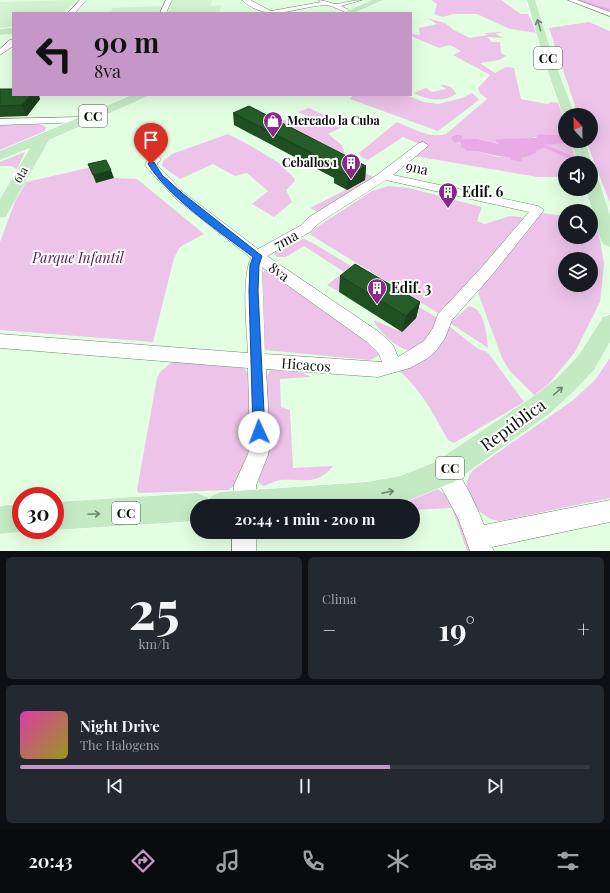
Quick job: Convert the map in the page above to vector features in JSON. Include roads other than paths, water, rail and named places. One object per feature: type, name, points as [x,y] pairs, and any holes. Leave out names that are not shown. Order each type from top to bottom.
[{"type":"main road","points":[[342,11],[367,0]]},
{"type":"main road","points":[[342,11],[379,0]]},
{"type":"main road","name":"CC","points":[[531,0],[549,60],[566,108]]},
{"type":"main road","points":[[0,32],[12,31]]},
{"type":"main road","name":"CC","points":[[6,168],[40,143],[140,96]]},
{"type":"main road","name":"CC","points":[[86,122],[154,96]]},
{"type":"main road","name":"6ta","points":[[0,213],[6,168],[40,143]]},
{"type":"main road","points":[[596,196],[610,241]]},
{"type":"main road","name":"República","points":[[329,499],[368,496],[400,490],[444,472],[534,411],[550,398],[586,362],[610,323]]},
{"type":"main road","name":"CC","points":[[64,515],[190,507]]},
{"type":"main road","points":[[0,520],[12,519]]},
{"type":"street","points":[[72,12],[82,0]]},
{"type":"street","points":[[163,12],[169,0]]},
{"type":"street","points":[[245,0],[269,12]]},
{"type":"street","points":[[275,12],[324,1],[342,11],[359,0]]},
{"type":"street","points":[[571,0],[610,14]]},
{"type":"street","points":[[0,41],[12,41]]},
{"type":"street","points":[[0,53],[12,42]]},
{"type":"street","points":[[37,121],[44,122],[49,126],[48,132],[40,143]]},
{"type":"street","points":[[0,122],[86,122]]},
{"type":"street","name":"7ma","points":[[239,499],[259,451],[254,291],[254,265],[257,256],[305,229],[314,220],[383,176],[423,145]]},
{"type":"street","name":"8va","points":[[155,159],[151,164],[153,168],[179,195],[257,256],[373,337],[387,350],[392,366]]},
{"type":"street","name":"9na","points":[[383,176],[538,210]]},
{"type":"street","name":"Hicacos","points":[[0,341],[384,370],[410,361],[428,349],[443,326],[444,318],[483,276],[538,210]]},
{"type":"street","points":[[444,472],[461,500],[480,544],[610,511]]},
{"type":"street","points":[[244,539],[244,551]]},
{"type":"waterway","points":[[578,0],[610,10]]},
{"type":"waterway","points":[[542,145],[568,156]]},
{"type":"place","name":"Mercado la Cuba","points":[[273,138]]},
{"type":"place","name":"Ceballos 1","points":[[351,180]]},
{"type":"place","name":"Edif. 6","points":[[448,209]]},
{"type":"place","name":"Edif. 3","points":[[377,305]]},
{"type":"park label","name":"Parque Infantil","points":[[78,258]]}]
